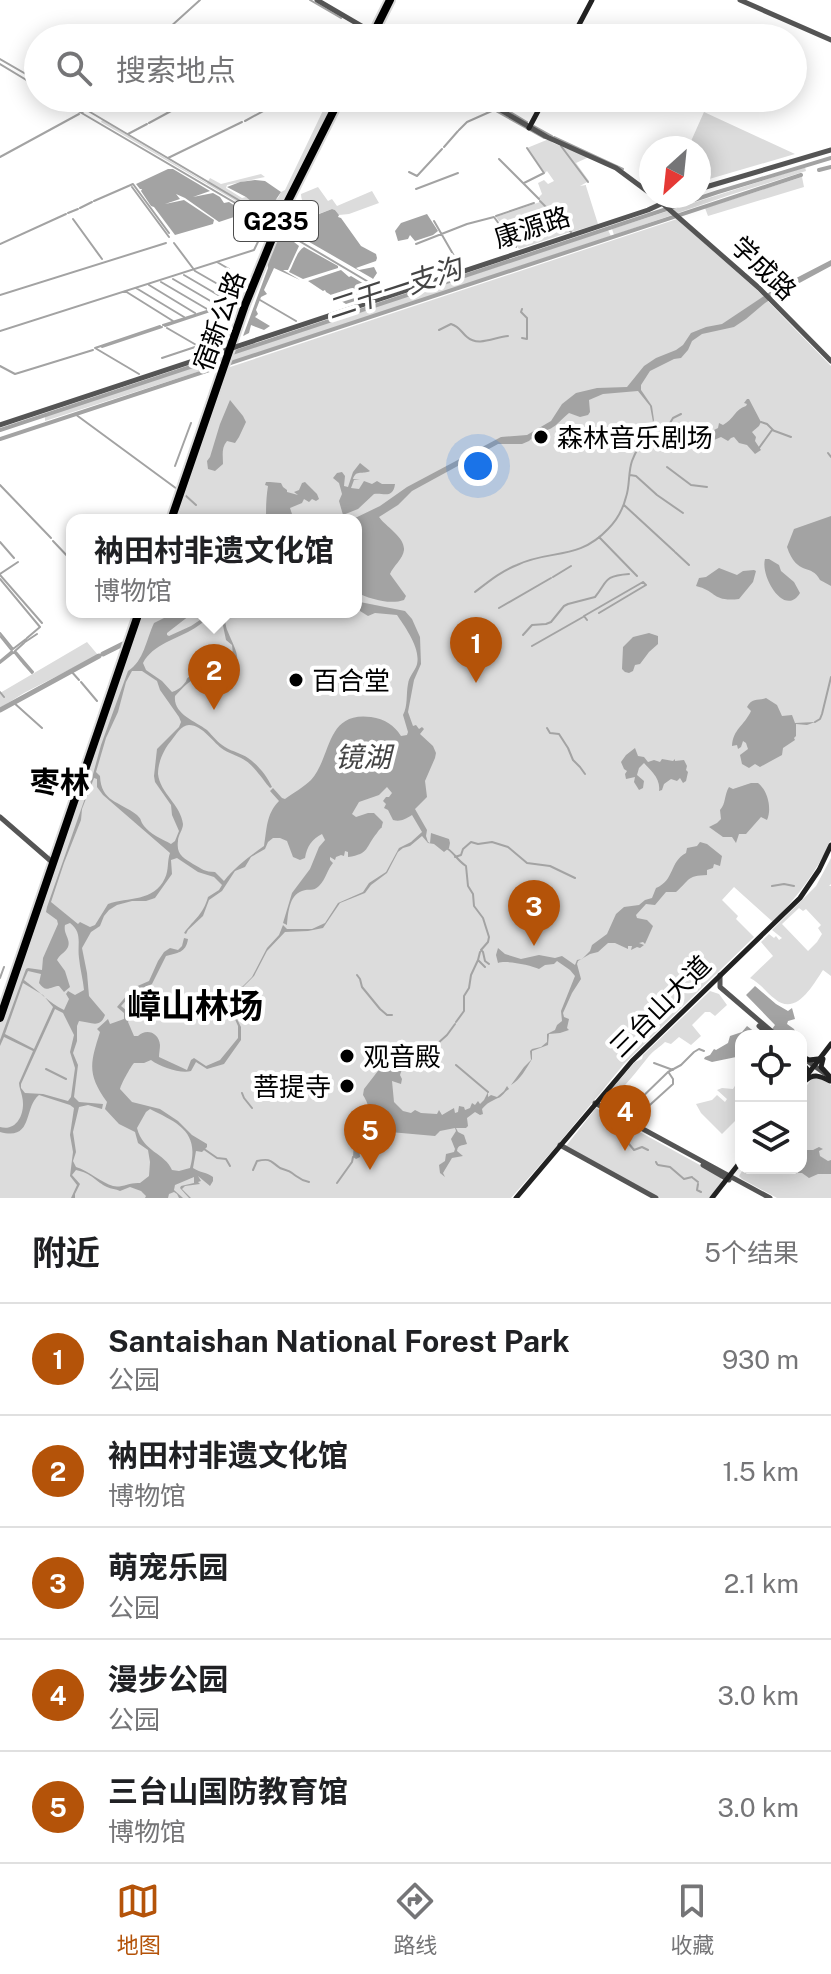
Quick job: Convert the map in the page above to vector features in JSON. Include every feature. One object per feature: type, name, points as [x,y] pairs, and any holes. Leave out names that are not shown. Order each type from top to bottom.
[{"type":"highway","points":[[376,24],[388,0]]},
{"type":"highway","name":"宿新公路","points":[[172,514],[241,305],[278,216],[331,112]]},
{"type":"highway","points":[[0,1010],[136,618]]},
{"type":"highway","points":[[0,1018],[136,618]]},
{"type":"main road","points":[[581,24],[594,0]]},
{"type":"main road","points":[[528,127],[536,112]]},
{"type":"main road","name":"三台山大道","points":[[517,1198],[632,1061],[800,898],[831,847]]},
{"type":"main road","points":[[807,1060],[814,1060],[829,1048]]},
{"type":"main road","points":[[807,1076],[829,1048]]},
{"type":"main road","points":[[829,1048],[821,1064],[831,1080]]},
{"type":"main road","points":[[807,1080],[820,1076],[831,1080]]},
{"type":"main road","points":[[713,1198],[735,1170]]},
{"type":"street","points":[[317,0],[358,24]]},
{"type":"street","points":[[742,0],[797,24]]},
{"type":"street","points":[[807,28],[831,39]]},
{"type":"street","name":"学成路","points":[[503,112],[616,168],[639,185]]},
{"type":"street","points":[[711,185],[831,150]]},
{"type":"street","name":"康源路","points":[[0,425],[652,208]]},
{"type":"street","name":"学成路","points":[[669,208],[765,294],[831,361]]},
{"type":"street","points":[[0,817],[52,862]]},
{"type":"street","points":[[720,976],[720,987],[767,1030]]},
{"type":"street","points":[[706,990],[718,989],[767,1030]]},
{"type":"street","points":[[807,1064],[831,1080]]},
{"type":"street","points":[[595,1104],[770,1198]]},
{"type":"street","points":[[560,1147],[655,1198]]},
{"type":"street","points":[[729,1177],[763,1198]]},
{"type":"shaded area","points":[[322,112],[328,112],[273,223],[101,122],[207,183],[210,178],[221,184],[261,174],[265,177],[227,185],[226,188],[261,208],[285,190]]},
{"type":"shaded area","points":[[704,112],[795,154],[711,178],[711,136],[693,136]]},
{"type":"shaded area","points":[[549,139],[589,157],[576,163],[589,181],[580,186],[586,185],[598,224],[572,232],[538,198],[542,194],[538,183],[554,181],[527,148]]},
{"type":"shaded area","points":[[805,167],[806,171],[711,202],[711,197]]},
{"type":"shaded area","points":[[802,177],[804,187],[708,216],[705,208]]},
{"type":"shaded area","points":[[318,187],[328,201],[332,199],[337,206],[372,191],[379,203],[349,214],[339,215],[332,209],[310,217],[301,194]]},
{"type":"shaded area","points":[[540,202],[570,232],[519,249],[496,217]]},
{"type":"shaded area","points":[[677,208],[692,208],[614,235],[612,229]]},
{"type":"shaded area","points":[[677,219],[757,290],[831,366],[831,840],[813,874],[773,922],[734,887],[722,900],[754,937],[624,1064],[511,1198],[0,1198],[0,1021],[35,921],[39,920],[142,618],[362,618],[362,514],[179,514],[227,368]]},
{"type":"shaded area","points":[[608,230],[611,236],[227,363],[230,355]]},
{"type":"shaded area","points":[[221,358],[219,365],[45,421],[45,416]]},
{"type":"shaded area","points":[[87,642],[98,655],[0,708],[0,693]]},
{"type":"shaded area","points":[[831,858],[831,976],[823,970],[803,997],[797,1002],[783,1004],[750,978],[773,956],[761,942],[769,934],[779,940],[782,938],[772,930],[816,886]],"holes":[[[799,908],[803,911],[806,909],[821,925],[818,928],[822,934],[808,951],[782,924]]]},
{"type":"shaded area","points":[[710,991],[719,994],[727,1005],[715,1016],[705,1012],[692,1025],[701,1036],[691,1045],[679,1037],[671,1044],[665,1042],[615,1096],[604,1101],[635,1062],[642,1059]]},
{"type":"shaded area","points":[[821,1078],[831,1085],[831,1198],[777,1198],[739,1176],[807,1174],[807,1085],[811,1080]]},
{"type":"shaded area","points":[[735,1086],[735,1121],[722,1134],[696,1104],[712,1100],[717,1095],[725,1102],[727,1099],[717,1090],[733,1089]]},
{"type":"shaded area","points":[[596,1108],[720,1176],[722,1181],[710,1198],[660,1198],[566,1146]]},
{"type":"water","points":[[168,169],[210,191],[193,197],[213,193],[224,203],[229,202],[246,213],[219,222],[176,194],[180,199],[165,204],[184,200],[214,220],[213,224],[175,235],[136,184]]},
{"type":"water","points":[[255,180],[265,181],[281,192],[275,201],[259,208],[227,187]]},
{"type":"water","points":[[332,209],[361,246],[376,254],[376,261],[356,268],[374,267],[377,273],[373,279],[285,228],[303,238],[307,230],[298,233],[288,226]]},
{"type":"water","points":[[427,214],[438,231],[415,241],[410,235],[408,239],[398,241],[395,231],[401,223]]},
{"type":"water","points":[[279,234],[279,241],[289,238],[299,246],[288,270],[283,270],[300,280],[274,268],[264,290],[267,294],[261,297],[255,317],[270,326],[264,330],[251,325],[249,333],[243,336],[268,268],[267,261]]},
{"type":"water","points":[[304,247],[338,268],[303,279],[289,272]]},
{"type":"water","points":[[831,260],[831,266],[779,294],[734,327],[702,334],[692,341],[681,358],[650,371],[641,390],[652,406],[653,422],[650,406],[638,391],[603,394],[589,400],[588,415],[580,417],[569,413],[552,428],[539,431],[529,441],[498,444],[412,491],[379,517],[404,545],[402,556],[390,574],[406,596],[404,600],[392,602],[362,595],[362,515],[501,437],[527,435],[551,421],[562,404],[576,393],[597,388],[627,387],[644,366],[676,350],[691,333],[722,324],[773,290]]},
{"type":"water","points":[[341,270],[379,293],[346,304],[308,281]]},
{"type":"water","points":[[747,399],[761,422],[752,432],[761,450],[755,454],[734,437],[728,441],[721,437],[714,440],[710,432],[718,428],[719,423],[727,423],[739,409],[746,406],[744,403]]},
{"type":"water","points":[[230,400],[246,422],[235,443],[227,441],[225,444],[223,464],[215,471],[208,469],[207,461]]},
{"type":"water","points":[[360,463],[370,471],[356,474],[353,479],[360,480],[354,480],[351,488],[359,489],[364,481],[372,484],[377,481],[395,484],[394,489],[390,494],[374,494],[358,509],[343,514],[339,501],[342,494],[339,483],[333,478],[342,472],[345,476],[344,486],[348,487]]},
{"type":"water","points":[[266,482],[281,483],[287,492],[298,495],[294,492],[305,482],[319,499],[309,502],[304,499],[290,508],[292,514],[266,514]]},
{"type":"water","points":[[831,516],[831,586],[795,562],[787,547],[794,529]]},
{"type":"water","points":[[765,559],[779,565],[781,571],[794,582],[800,593],[794,599],[788,601],[775,592],[766,575]]},
{"type":"water","points":[[719,568],[737,575],[743,571],[756,571],[753,582],[739,599],[730,600],[696,586],[699,578]]},
{"type":"water","name":"镜湖","points":[[362,602],[405,611],[420,637],[421,664],[414,680],[408,712],[413,726],[424,729],[420,734],[436,753],[425,781],[427,797],[415,809],[427,830],[428,842],[431,833],[449,839],[449,848],[444,852],[428,843],[422,836],[398,852],[387,873],[365,893],[340,903],[323,928],[285,932],[267,951],[254,976],[243,987],[242,999],[237,996],[241,988],[252,977],[267,948],[279,935],[283,925],[287,929],[312,929],[325,923],[338,903],[363,892],[369,883],[386,872],[399,848],[422,832],[412,815],[393,820],[384,808],[386,804],[383,801],[392,793],[387,787],[379,795],[359,802],[352,814],[356,817],[374,813],[383,822],[382,828],[360,854],[348,857],[345,851],[344,856],[335,860],[330,857],[333,863],[319,886],[294,896],[287,925],[283,923],[292,893],[310,869],[325,840],[322,834],[309,846],[305,858],[300,860],[293,857],[287,841],[273,838],[265,849],[251,857],[245,867],[235,871],[222,891],[209,900],[203,916],[186,934],[184,933],[201,912],[208,897],[222,885],[214,877],[198,872],[177,858],[171,860],[172,874],[155,898],[132,901],[109,910],[82,948],[89,996],[105,1015],[101,1022],[79,1021],[77,1026],[73,1053],[78,1065],[74,1097],[79,1102],[103,1104],[102,1109],[88,1105],[79,1107],[73,1132],[76,1152],[73,1161],[76,1167],[113,1186],[140,1183],[149,1176],[148,1150],[138,1143],[135,1132],[119,1124],[105,1109],[107,1102],[93,1076],[94,1052],[100,1032],[97,1029],[108,1019],[110,1024],[124,1019],[124,1013],[117,1007],[133,988],[149,981],[164,952],[170,948],[178,950],[184,938],[188,939],[185,947],[166,956],[152,984],[133,993],[121,1006],[131,1014],[128,1022],[134,1036],[148,1032],[155,1034],[160,1045],[159,1057],[187,1070],[194,1058],[206,1066],[220,1060],[238,1038],[238,1026],[231,1007],[241,1027],[241,1040],[224,1064],[207,1069],[196,1062],[187,1072],[151,1060],[134,1063],[120,1089],[132,1102],[160,1109],[207,1144],[202,1152],[196,1151],[193,1168],[213,1177],[210,1186],[198,1176],[200,1184],[182,1189],[191,1198],[180,1188],[181,1186],[194,1183],[194,1177],[175,1185],[174,1190],[183,1198],[174,1192],[168,1198],[145,1198],[141,1191],[130,1187],[120,1191],[110,1188],[76,1170],[72,1175],[80,1184],[75,1198],[71,1198],[77,1185],[70,1176],[73,1152],[70,1135],[74,1108],[39,1095],[23,1128],[11,1134],[0,1132],[0,1127],[12,1126],[22,1114],[19,1083],[33,1051],[4,1037],[0,1046],[0,1040],[26,969],[42,970],[43,958],[58,924],[46,912],[47,907],[128,671],[141,656],[154,623],[164,618],[186,618],[167,633],[169,636],[203,618],[209,618],[159,646],[143,663],[146,670],[172,692],[192,675],[203,672],[223,674],[234,664],[232,645],[226,640],[221,618],[225,618],[236,651],[235,668],[224,680],[199,677],[191,681],[175,696],[175,702],[181,712],[222,745],[252,761],[272,787],[246,761],[224,750],[199,728],[189,725],[181,728],[166,748],[158,774],[162,787],[181,817],[183,826],[178,839],[179,853],[201,869],[215,872],[224,881],[238,866],[264,846],[269,816],[279,801],[270,791],[273,788],[285,799],[311,780],[337,728],[345,721],[356,717],[376,718],[389,723],[401,736],[407,735],[403,715],[409,682],[418,661],[415,647],[397,615],[375,613],[368,616],[362,612]],"holes":[[[132,671],[142,671],[157,681],[181,722],[157,749],[154,776],[171,805],[179,831],[171,844],[149,831],[137,815],[107,796],[96,772]],[[94,778],[97,779],[97,787],[103,795],[170,853],[166,875],[160,886],[147,895],[108,904],[95,925],[90,927],[80,922],[78,924],[51,902],[81,820]],[[70,923],[78,935],[84,990],[75,995],[68,991],[69,999],[64,1010],[45,997],[53,1007],[34,1049],[5,1034],[23,983],[41,994],[24,980],[28,971],[41,974],[39,983],[44,988],[59,986],[64,992],[70,987],[65,971],[57,960],[68,947],[65,925]],[[55,1009],[63,1013],[74,1035],[70,1052],[75,1068],[71,1097],[68,1101],[25,1093],[21,1084]],[[150,1109],[184,1130],[192,1146],[190,1168],[172,1170],[144,1142],[137,1128]]]},
{"type":"water","points":[[649,633],[658,636],[658,644],[640,664],[635,665],[633,671],[625,672],[622,669],[623,647],[633,637]]},
{"type":"water","points":[[766,698],[777,705],[782,716],[792,715],[795,723],[815,722],[796,724],[795,740],[783,748],[782,755],[760,767],[755,764],[749,768],[742,764],[740,755],[748,749],[746,743],[743,741],[738,749],[737,745],[732,746],[733,740],[751,711],[747,707],[749,704]]},
{"type":"water","points":[[635,748],[638,756],[648,762],[684,760],[688,772],[686,781],[671,779],[659,791],[657,778],[644,763],[637,775],[644,781],[643,788],[639,790],[634,782],[635,777],[626,779],[627,771],[621,762]]},
{"type":"water","points":[[758,783],[767,795],[767,820],[761,817],[746,834],[739,834],[736,843],[732,837],[723,837],[709,827],[721,819],[720,810],[729,787],[733,789]]},
{"type":"water","points":[[700,842],[722,856],[720,866],[714,864],[707,870],[707,875],[692,877],[676,892],[666,892],[655,905],[646,904],[636,915],[653,926],[645,944],[639,943],[644,945],[640,948],[631,950],[632,946],[628,949],[608,943],[598,952],[583,958],[592,945],[607,934],[616,914],[624,907],[639,905],[652,898],[656,888],[666,880],[687,848]]},
{"type":"water","points":[[498,948],[521,959],[539,955],[562,956],[575,965],[577,960],[581,959],[577,964],[581,979],[563,1013],[569,1019],[569,1030],[549,1034],[548,1045],[532,1051],[532,1059],[511,1085],[531,1060],[530,1051],[547,1042],[547,1034],[562,1021],[561,1011],[575,976],[557,961],[539,969],[518,963],[498,963]]},
{"type":"water","points":[[755,986],[776,1004],[788,1011],[792,1008],[795,1019],[787,1024],[794,1030],[771,1030],[775,1025],[746,995]]},
{"type":"water","points":[[735,1034],[735,1057],[712,1062],[704,1059],[714,1049],[728,1043],[730,1036]]},
{"type":"water","points":[[396,1059],[411,1059],[405,1062],[408,1065],[402,1069],[401,1084],[392,1081],[394,1102],[403,1111],[437,1114],[439,1110],[442,1115],[454,1108],[455,1113],[459,1106],[465,1110],[472,1103],[475,1105],[478,1101],[480,1104],[488,1092],[488,1097],[497,1097],[507,1086],[509,1089],[486,1105],[482,1109],[483,1114],[475,1112],[467,1118],[466,1128],[456,1128],[464,1135],[467,1144],[458,1147],[457,1151],[463,1156],[452,1158],[443,1173],[445,1177],[440,1173],[439,1165],[445,1161],[446,1154],[454,1152],[451,1139],[455,1128],[440,1131],[435,1136],[390,1132],[387,1118],[384,1117],[377,1127],[374,1141],[371,1142],[369,1132],[362,1141],[364,1147],[359,1149],[360,1157],[353,1157],[354,1142],[358,1138],[354,1132],[356,1128],[362,1130],[368,1112],[364,1089],[384,1060],[388,1063]]},
{"type":"water","points":[[823,1149],[819,1151],[820,1156],[831,1160],[831,1174],[809,1178],[803,1174],[807,1174],[807,1150]]},
{"type":"waterway","points":[[173,24],[200,0]]},
{"type":"waterway","points":[[310,0],[341,18]]},
{"type":"waterway","points":[[0,59],[24,73]]},
{"type":"waterway","points":[[0,64],[24,79]]},
{"type":"waterway","points":[[80,112],[273,225]]},
{"type":"waterway","points":[[90,112],[269,218]]},
{"type":"waterway","points":[[149,123],[169,112]]},
{"type":"waterway","points":[[245,121],[261,112]]},
{"type":"waterway","points":[[459,130],[467,122],[490,112]]},
{"type":"waterway","points":[[498,112],[544,138]]},
{"type":"waterway","points":[[510,112],[527,122]]},
{"type":"waterway","points":[[0,157],[79,114]]},
{"type":"waterway","points":[[168,158],[242,122]]},
{"type":"waterway","points":[[128,134],[147,124]]},
{"type":"waterway","points":[[534,126],[552,136]]},
{"type":"waterway","points":[[444,147],[458,131]]},
{"type":"waterway","points":[[554,137],[623,169]]},
{"type":"waterway","points":[[561,146],[588,182]]},
{"type":"waterway","points":[[524,183],[544,173],[527,148]]},
{"type":"waterway","points":[[409,172],[417,176],[442,149]]},
{"type":"waterway","points":[[0,430],[718,192],[831,158]]},
{"type":"waterway","points":[[499,159],[539,199]]},
{"type":"waterway","name":"二干一支沟","points":[[819,170],[831,167]]},
{"type":"waterway","points":[[416,189],[458,173]]},
{"type":"waterway","name":"二干一支沟","points":[[0,439],[801,175]]},
{"type":"waterway","points":[[94,201],[133,184],[169,233]]},
{"type":"waterway","points":[[132,187],[169,237]]},
{"type":"waterway","points":[[540,201],[571,232]]},
{"type":"waterway","points":[[80,208],[92,202]]},
{"type":"waterway","points":[[253,214],[281,202]]},
{"type":"waterway","points":[[496,216],[534,203]]},
{"type":"waterway","points":[[267,223],[273,207]]},
{"type":"waterway","points":[[68,213],[78,209]]},
{"type":"waterway","points":[[0,244],[66,214]]},
{"type":"waterway","points":[[416,244],[494,217],[502,228]]},
{"type":"waterway","points":[[73,219],[102,259]]},
{"type":"waterway","points":[[434,221],[461,268]]},
{"type":"waterway","points":[[0,331],[254,250],[266,225]]},
{"type":"waterway","points":[[279,229],[387,293]]},
{"type":"waterway","points":[[503,230],[516,247]]},
{"type":"waterway","points":[[0,295],[166,243]]},
{"type":"waterway","points":[[174,243],[195,271],[235,294]]},
{"type":"waterway","points":[[217,262],[229,269]]},
{"type":"waterway","points":[[184,275],[230,302]]},
{"type":"waterway","points":[[173,279],[219,306]]},
{"type":"waterway","points":[[161,282],[207,309]]},
{"type":"waterway","points":[[149,285],[195,313]]},
{"type":"waterway","points":[[136,288],[184,317]]},
{"type":"waterway","points":[[125,291],[173,321]]},
{"type":"waterway","points":[[260,300],[296,321]]},
{"type":"waterway","points":[[165,326],[237,302]]},
{"type":"waterway","points":[[163,325],[232,303]]},
{"type":"waterway","points":[[522,309],[527,318],[527,339],[522,338]]},
{"type":"waterway","points":[[439,330],[451,324],[476,341],[508,336]]},
{"type":"waterway","points":[[139,374],[95,348],[160,326]]},
{"type":"waterway","points":[[102,347],[162,327]]},
{"type":"waterway","points":[[167,328],[198,346],[205,354]]},
{"type":"waterway","points":[[198,345],[209,331]]},
{"type":"waterway","points":[[162,358],[195,347]]},
{"type":"waterway","points":[[0,366],[15,374],[93,350]]},
{"type":"waterway","points":[[75,414],[177,489]]},
{"type":"waterway","points":[[670,423],[681,414]]},
{"type":"waterway","points":[[761,422],[773,430]]},
{"type":"waterway","points":[[175,466],[191,423]]},
{"type":"waterway","points":[[475,592],[511,567],[575,550],[597,539],[611,526],[621,510],[637,449],[649,435],[665,426]]},
{"type":"waterway","points":[[759,448],[772,430],[791,437]]},
{"type":"waterway","points":[[828,453],[831,457]]},
{"type":"waterway","points":[[667,467],[691,485],[707,487]]},
{"type":"waterway","points":[[630,475],[636,476],[683,513]]},
{"type":"waterway","points":[[0,485],[51,538]]},
{"type":"waterway","points":[[185,495],[196,505]]},
{"type":"waterway","points":[[624,505],[674,551]]},
{"type":"waterway","points":[[599,537],[637,576]]},
{"type":"waterway","points":[[53,541],[66,555]]},
{"type":"waterway","points":[[0,542],[14,558]]},
{"type":"waterway","points":[[675,552],[689,565]]},
{"type":"waterway","points":[[0,574],[18,562]]},
{"type":"waterway","points":[[553,577],[571,566]]},
{"type":"waterway","points":[[523,635],[532,625],[551,622],[564,606],[595,597],[610,578],[629,574]]},
{"type":"waterway","points":[[0,575],[42,623]]},
{"type":"waterway","points":[[499,608],[551,578]]},
{"type":"waterway","points":[[0,579],[40,627],[27,638]]},
{"type":"waterway","points":[[587,620],[584,616],[643,582],[646,585],[599,613]]},
{"type":"waterway","points":[[532,646],[583,617]]},
{"type":"waterway","points":[[0,633],[13,649],[26,639]]},
{"type":"waterway","points":[[25,642],[37,634]]},
{"type":"waterway","points":[[0,636],[12,651]]},
{"type":"waterway","points":[[24,643],[15,651],[33,672]]},
{"type":"waterway","points":[[103,654],[123,644]]},
{"type":"waterway","points":[[0,661],[12,651]]},
{"type":"waterway","points":[[0,663],[14,652],[22,662]]},
{"type":"waterway","points":[[0,710],[99,656]]},
{"type":"waterway","points":[[23,663],[32,673]]},
{"type":"waterway","points":[[71,671],[79,680]]},
{"type":"waterway","points":[[815,722],[822,714],[831,677]]},
{"type":"waterway","points":[[81,682],[97,701]]},
{"type":"waterway","points":[[0,692],[4,697]]},
{"type":"waterway","points":[[13,702],[42,728]]},
{"type":"waterway","points":[[547,728],[550,733],[559,734],[573,760],[585,774]]},
{"type":"waterway","points":[[455,857],[461,855],[471,842],[492,842],[508,847],[527,863],[550,866],[575,878]]},
{"type":"waterway","points":[[448,849],[466,866],[474,906],[483,918],[489,937],[481,950],[489,964]]},
{"type":"waterway","points":[[772,886],[794,886]]},
{"type":"waterway","points":[[480,952],[478,960],[485,967]]},
{"type":"waterway","points":[[456,1022],[464,1011],[464,996],[478,960]]},
{"type":"waterway","points":[[0,978],[4,967]]},
{"type":"waterway","points":[[357,975],[362,987],[380,1009],[392,1015]]},
{"type":"waterway","points":[[411,1059],[427,1053],[455,1024]]},
{"type":"waterway","points":[[634,1105],[668,1072],[699,1049],[704,1051]]},
{"type":"waterway","points":[[404,1059],[410,1050]]},
{"type":"waterway","points":[[654,1063],[673,1070]]},
{"type":"waterway","points":[[456,1065],[488,1092]]},
{"type":"waterway","points":[[46,1069],[66,1079]]},
{"type":"waterway","points":[[641,1113],[673,1084],[669,1073]]},
{"type":"waterway","points":[[242,1093],[252,1108]]},
{"type":"waterway","points":[[631,1107],[629,1104],[637,1094],[644,1096]]},
{"type":"waterway","points":[[629,1144],[634,1150],[642,1147],[648,1150]]},
{"type":"waterway","points":[[204,1149],[217,1158],[226,1159],[230,1166]]},
{"type":"waterway","points":[[337,1183],[353,1157]]},
{"type":"waterway","points":[[253,1170],[257,1161],[268,1160],[309,1182]]},
{"type":"waterway","points":[[658,1165],[670,1167],[684,1179],[692,1177]]},
{"type":"waterway","points":[[693,1178],[698,1182]]},
{"type":"waterway","points":[[698,1184],[697,1190],[701,1192]]},
{"type":"place","name":"森林音乐剧场","points":[[541,437]]},
{"type":"place","name":"百合堂","points":[[296,680]]},
{"type":"place","name":"Santaishan National Forest Park","points":[[476,683]]},
{"type":"place","name":"衲田村非遗文化馆","points":[[214,710]]},
{"type":"place","name":"萌宠乐园","points":[[534,946]]},
{"type":"place","name":"观音殿","points":[[347,1056]]},
{"type":"place","name":"菩提寺","points":[[347,1086]]},
{"type":"place","name":"漫步公园","points":[[625,1151]]},
{"type":"place","name":"三台山国防教育馆","points":[[370,1170]]},
{"type":"district","name":"枣林","points":[[60,782]]},
{"type":"district","name":"嶂山林场","points":[[195,1006]]}]
